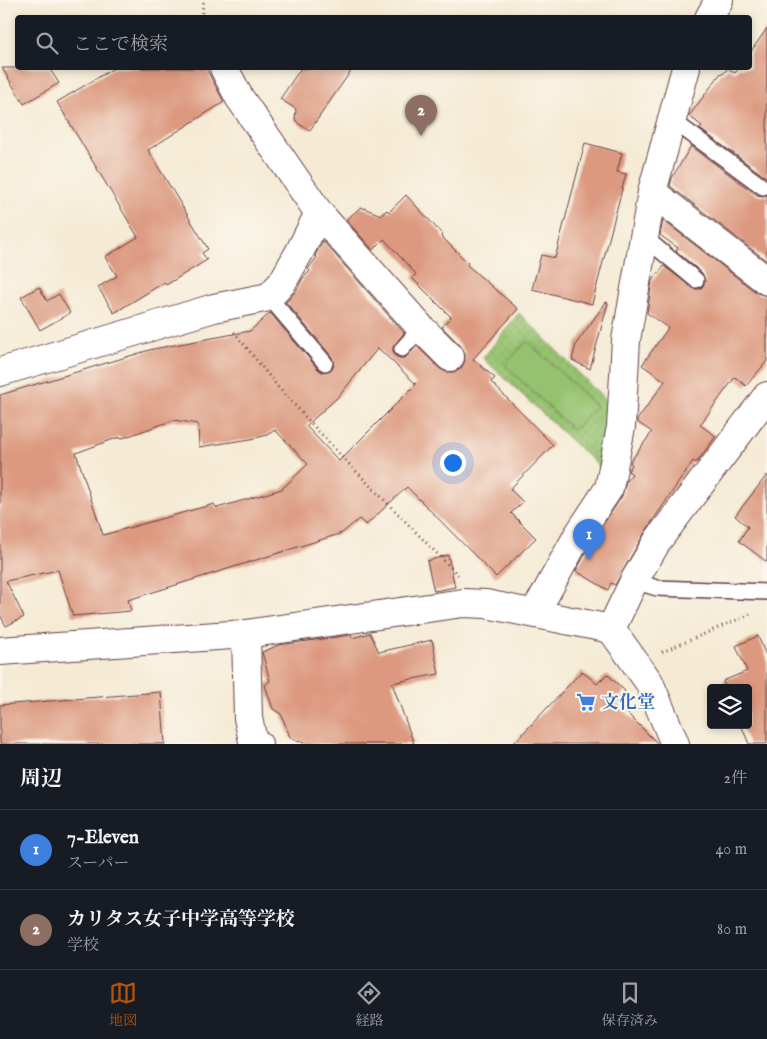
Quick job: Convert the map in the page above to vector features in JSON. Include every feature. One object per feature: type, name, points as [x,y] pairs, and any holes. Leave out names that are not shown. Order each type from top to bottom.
[{"type":"street","points":[[225,70],[239,97],[319,213],[421,328],[450,357]]},
{"type":"street","points":[[534,613],[578,535],[609,488],[620,427],[626,340],[652,192],[685,70]]},
{"type":"street","points":[[652,192],[767,281]]},
{"type":"street","points":[[0,372],[214,308],[269,297],[282,283],[319,213]]},
{"type":"street","points":[[611,629],[634,581],[658,540],[767,396]]},
{"type":"street","points":[[0,651],[246,634],[463,603],[486,604],[611,629],[649,682],[675,744]]},
{"type":"street","points":[[246,634],[248,718],[253,741],[258,744]]},
{"type":"lane","points":[[672,120],[764,187]]},
{"type":"lane","points":[[644,237],[696,280]]},
{"type":"lane","points":[[269,297],[325,363]]},
{"type":"lane","points":[[402,349],[421,328]]},
{"type":"lane","points":[[634,581],[657,588],[767,592]]},
{"type":"path","points":[[202,15],[204,0]]},
{"type":"path","points":[[214,308],[292,402],[345,460],[486,604]]},
{"type":"path","points":[[655,656],[758,611]]},
{"type":"green space","points":[[519,313],[610,404],[605,472],[483,358]]},
{"type":"green space","points":[[527,341],[596,406],[573,430],[505,365]]},
{"type":"building","points":[[767,28],[767,178],[700,129],[702,126],[689,116],[721,73],[723,74],[726,70],[735,73],[737,70],[752,70],[752,50]]},
{"type":"building","points":[[2,68],[50,70],[59,83],[24,104]]},
{"type":"building","points":[[111,70],[207,70],[224,102],[148,150],[208,249],[202,253],[207,260],[166,285],[165,282],[114,313],[98,287],[117,276],[105,257],[138,237],[57,102]]},
{"type":"building","points":[[300,70],[352,70],[310,130],[295,120],[296,109],[280,99]]},
{"type":"building","points":[[585,143],[622,153],[617,172],[626,174],[592,304],[532,289],[541,255],[555,258]]},
{"type":"building","points":[[691,146],[757,195],[767,195],[767,261],[670,186],[672,178]]},
{"type":"building","points":[[406,195],[442,234],[441,236],[468,263],[467,265],[518,309],[473,359],[495,378],[491,382],[553,445],[510,489],[523,502],[511,513],[536,538],[496,577],[407,487],[366,525],[359,519],[342,533],[128,600],[131,611],[73,616],[58,570],[6,581],[24,617],[6,626],[0,615],[0,395],[153,349],[250,331],[270,313],[318,369],[322,372],[331,370],[334,366],[332,357],[286,302],[310,271],[308,269],[317,257],[315,255],[323,241],[404,333],[393,347],[395,356],[405,358],[417,346],[439,368],[446,372],[454,372],[461,368],[465,361],[465,353],[461,346],[442,327],[451,317],[412,278],[416,274],[384,239],[373,250],[346,220],[361,207],[381,215],[387,210],[389,212]],"holes":[[[378,348],[416,384],[339,461],[306,426],[338,397]],[[174,420],[198,424],[199,447],[251,439],[267,435],[275,430],[308,464],[282,489],[217,508],[214,504],[103,535],[76,453]]]},
{"type":"building","points":[[663,220],[757,293],[767,296],[767,361],[746,386],[735,377],[700,425],[716,436],[696,463],[693,461],[645,532],[615,585],[611,583],[608,590],[576,571],[591,543],[622,496],[626,481],[632,474],[628,471],[632,465],[630,462],[652,432],[637,422],[637,420],[665,381],[642,365],[668,328],[647,313],[652,281],[664,266],[694,289],[700,289],[705,281],[702,273],[676,251],[678,248],[660,235]]},
{"type":"building","points":[[39,287],[47,301],[59,294],[70,313],[40,330],[21,297]]},
{"type":"building","points":[[606,302],[608,303],[590,369],[572,360],[576,344]]},
{"type":"building","points":[[767,475],[767,562],[739,541],[748,527],[735,516]]},
{"type":"building","points":[[448,555],[455,587],[434,591],[427,561]]},
{"type":"building","points":[[370,633],[379,652],[432,640],[439,674],[392,683],[414,744],[306,744],[290,737],[281,714],[273,709],[265,685],[270,681],[262,652],[279,645],[351,635],[352,638]]},
{"type":"building","points":[[758,636],[767,658],[767,744],[749,744],[743,729],[752,729],[752,684],[724,684],[723,681],[747,671],[736,646]]},
{"type":"building","points":[[582,671],[597,684],[607,674],[625,691],[616,702],[658,744],[513,744]]},
{"type":"building","points":[[161,692],[165,744],[0,744],[0,705]]},
{"type":"place","name":"カリタス女子中学高等学校","points":[[421,136]]},
{"type":"place","name":"7-Eleven","points":[[589,560]]},
{"type":"place","name":"文化堂","points":[[586,702]]}]
